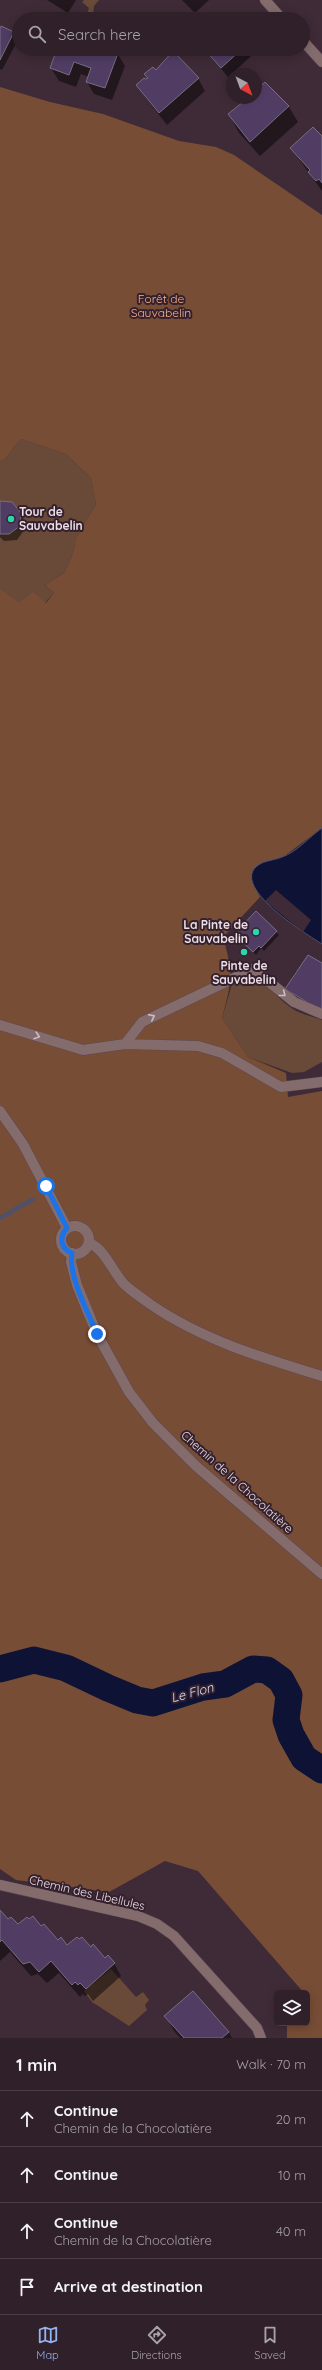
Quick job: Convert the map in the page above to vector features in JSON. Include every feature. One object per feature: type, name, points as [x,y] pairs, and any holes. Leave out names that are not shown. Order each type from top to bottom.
[{"type":"street","points":[[265,0],[276,12]]},
{"type":"street","points":[[310,49],[322,62]]},
{"type":"street","points":[[125,1044],[142,1022],[253,969],[294,1002],[322,1014]]},
{"type":"street","points":[[0,1025],[83,1050],[125,1044],[198,1046],[222,1053],[281,1087],[322,1082]]},
{"type":"street","points":[[0,1111],[23,1144],[67,1228]]},
{"type":"street","points":[[76,1226],[83,1228],[88,1235],[89,1243],[85,1250],[79,1253],[72,1253],[67,1251],[61,1242],[67,1228],[76,1226]]},
{"type":"street","points":[[89,1243],[96,1246],[125,1285],[151,1305],[238,1350],[322,1376]]},
{"type":"street","name":"Chemin de la Chocolatière","points":[[72,1253],[71,1262],[77,1285],[97,1334],[129,1392],[153,1423],[196,1466],[322,1574]]},
{"type":"street","name":"Chemin des Libellules","points":[[0,1886],[138,1916],[157,1924],[174,1936],[257,2028],[261,2038]]},
{"type":"shaded area","points":[[84,0],[99,0],[94,6],[93,12],[88,12],[89,8],[82,2]]},
{"type":"shaded area","points":[[21,439],[66,454],[91,478],[96,504],[76,538],[73,553],[64,573],[45,585],[54,593],[45,603],[19,604],[0,588],[0,460],[4,460]]},
{"type":"shaded area","points":[[322,828],[322,944],[289,922],[264,900],[256,889],[252,878],[254,869],[257,866],[293,852]]},
{"type":"shaded area","points":[[240,978],[250,978],[263,983],[268,986],[283,1002],[294,1009],[322,1020],[322,1062],[304,1072],[292,1073],[248,1057],[222,1018],[233,981]]},
{"type":"shaded area","points":[[111,1969],[136,1997],[143,1992],[149,2000],[145,2005],[147,2010],[129,2026],[92,2002],[84,1991]]},
{"type":"green space","name":"Forêt de Sauvabelin","points":[[0,87],[50,102],[103,114],[179,141],[216,147],[234,155],[322,215],[322,828],[283,857],[261,863],[252,876],[253,884],[260,897],[223,937],[229,961],[230,986],[222,1018],[248,1057],[286,1073],[288,1097],[322,1091],[322,2038],[287,2038],[287,2026],[310,2026],[310,1990],[301,1990],[198,1871],[165,1861],[109,1892],[16,1880],[0,1869],[0,588],[19,603],[33,592],[46,603],[54,593],[45,585],[64,573],[73,553],[76,538],[96,504],[91,478],[66,454],[21,439],[4,460],[0,460]]},
{"type":"pier","points":[[276,890],[311,920],[303,932],[265,901]]},
{"type":"building","points":[[1,26],[12,31],[12,36],[0,60]]},
{"type":"building","points":[[54,56],[117,56],[105,88],[86,82],[91,68],[74,62],[69,75],[50,68]]},
{"type":"building","points":[[169,56],[178,56],[199,78],[159,113],[136,85],[144,78],[148,78],[144,74],[153,67],[156,70]]},
{"type":"building","points":[[210,56],[234,56],[221,68]]},
{"type":"building","points":[[265,82],[289,106],[250,142],[228,114],[240,104],[262,104],[262,85]]},
{"type":"building","points":[[313,127],[322,136],[322,183],[319,179],[316,181],[308,172],[310,170],[290,148]]},
{"type":"building","name":"Tour de Sauvabelin","points":[[0,501],[12,502],[21,513],[20,526],[9,534],[0,534]]},
{"type":"building","name":"La Pinte de Sauvabelin","points":[[256,911],[277,931],[261,948],[259,946],[253,952],[234,934]]},
{"type":"building","points":[[308,955],[322,963],[322,1011],[285,989]]},
{"type":"building","points":[[0,1910],[8,1919],[11,1917],[18,1924],[27,1917],[29,1919],[33,1916],[41,1926],[44,1924],[58,1940],[61,1937],[67,1945],[77,1937],[79,1939],[82,1937],[91,1947],[93,1944],[105,1958],[108,1955],[115,1963],[86,1989],[80,1983],[78,1985],[75,1982],[72,1985],[51,1961],[39,1972],[30,1962],[23,1964],[2,1940],[0,1942]]},
{"type":"building","points":[[193,1991],[229,2032],[222,2038],[184,2038],[164,2016]]},
{"type":"waterway","points":[[0,1218],[33,1199]]},
{"type":"waterway","name":"Le Flon","points":[[0,1669],[34,1660],[66,1668],[137,1700],[153,1703],[203,1687],[225,1684],[253,1669],[267,1670],[281,1680],[289,1695],[286,1720],[291,1735],[304,1758],[322,1770]]},
{"type":"place","name":"Tour de Sauvabelin","points":[[11,519]]},
{"type":"place","name":"La Pinte de Sauvabelin","points":[[256,932]]},
{"type":"place","name":"Pinte de Sauvabelin","points":[[244,952]]},
{"type":"route","points":[[46,1186],[52,1201],[67,1228],[61,1242],[63,1247],[72,1253],[71,1262],[77,1285],[97,1334]]}]
